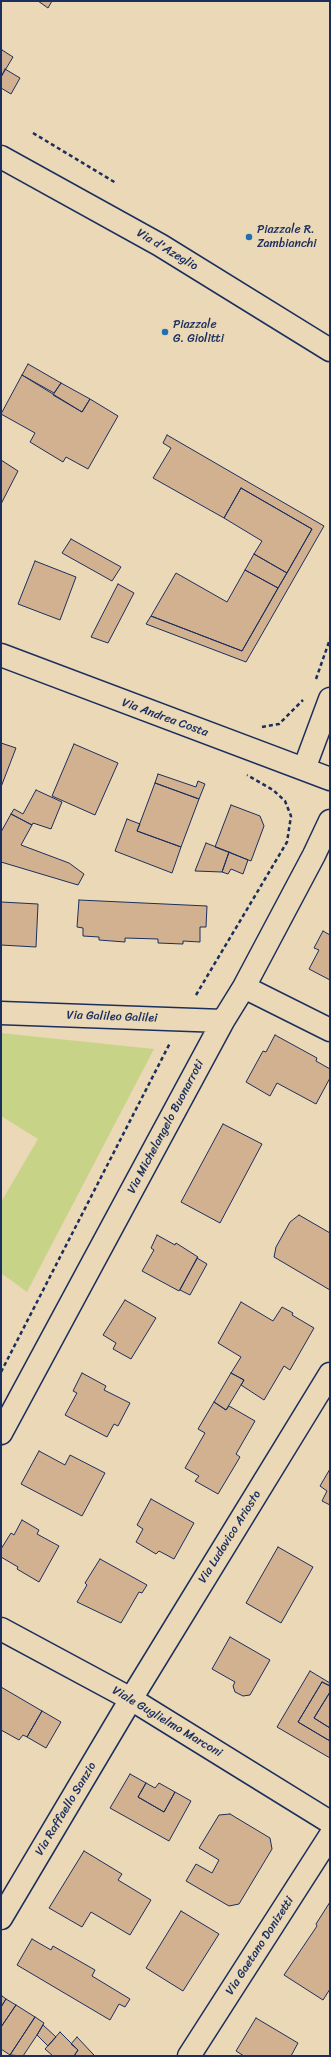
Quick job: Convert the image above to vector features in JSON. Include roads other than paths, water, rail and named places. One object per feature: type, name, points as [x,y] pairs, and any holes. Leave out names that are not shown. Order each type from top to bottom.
[{"type":"street","name":"Via d'Azeglio","points":[[1,157],[160,245],[330,350]]},
{"type":"street","name":"Via Andrea Costa","points":[[1,655],[107,697],[236,743],[330,779]]},
{"type":"street","points":[[304,769],[330,699]]},
{"type":"street","name":"Via Michelangelo Buonarroti","points":[[1,1432],[223,1021],[244,987],[314,855],[330,821]]},
{"type":"street","points":[[244,987],[330,1030]]},
{"type":"street","name":"Via Galileo Galilei","points":[[1,1013],[223,1021]]},
{"type":"street","name":"Via Ludovico Ariosto","points":[[131,1699],[330,1374]]},
{"type":"street","name":"Viale Guglielmo Marconi","points":[[1,1629],[131,1699],[330,1822]]},
{"type":"street","name":"Via Raffaello Sanzio","points":[[1,1918],[131,1699]]},
{"type":"street","name":"Via Gaetano Donizetti","points":[[189,2056],[330,1836]]},
{"type":"place","name":"Piazzale R. Zambianchi","points":[[249,237]]},
{"type":"place","name":"Piazzale G. Giolitti","points":[[165,332]]}]
